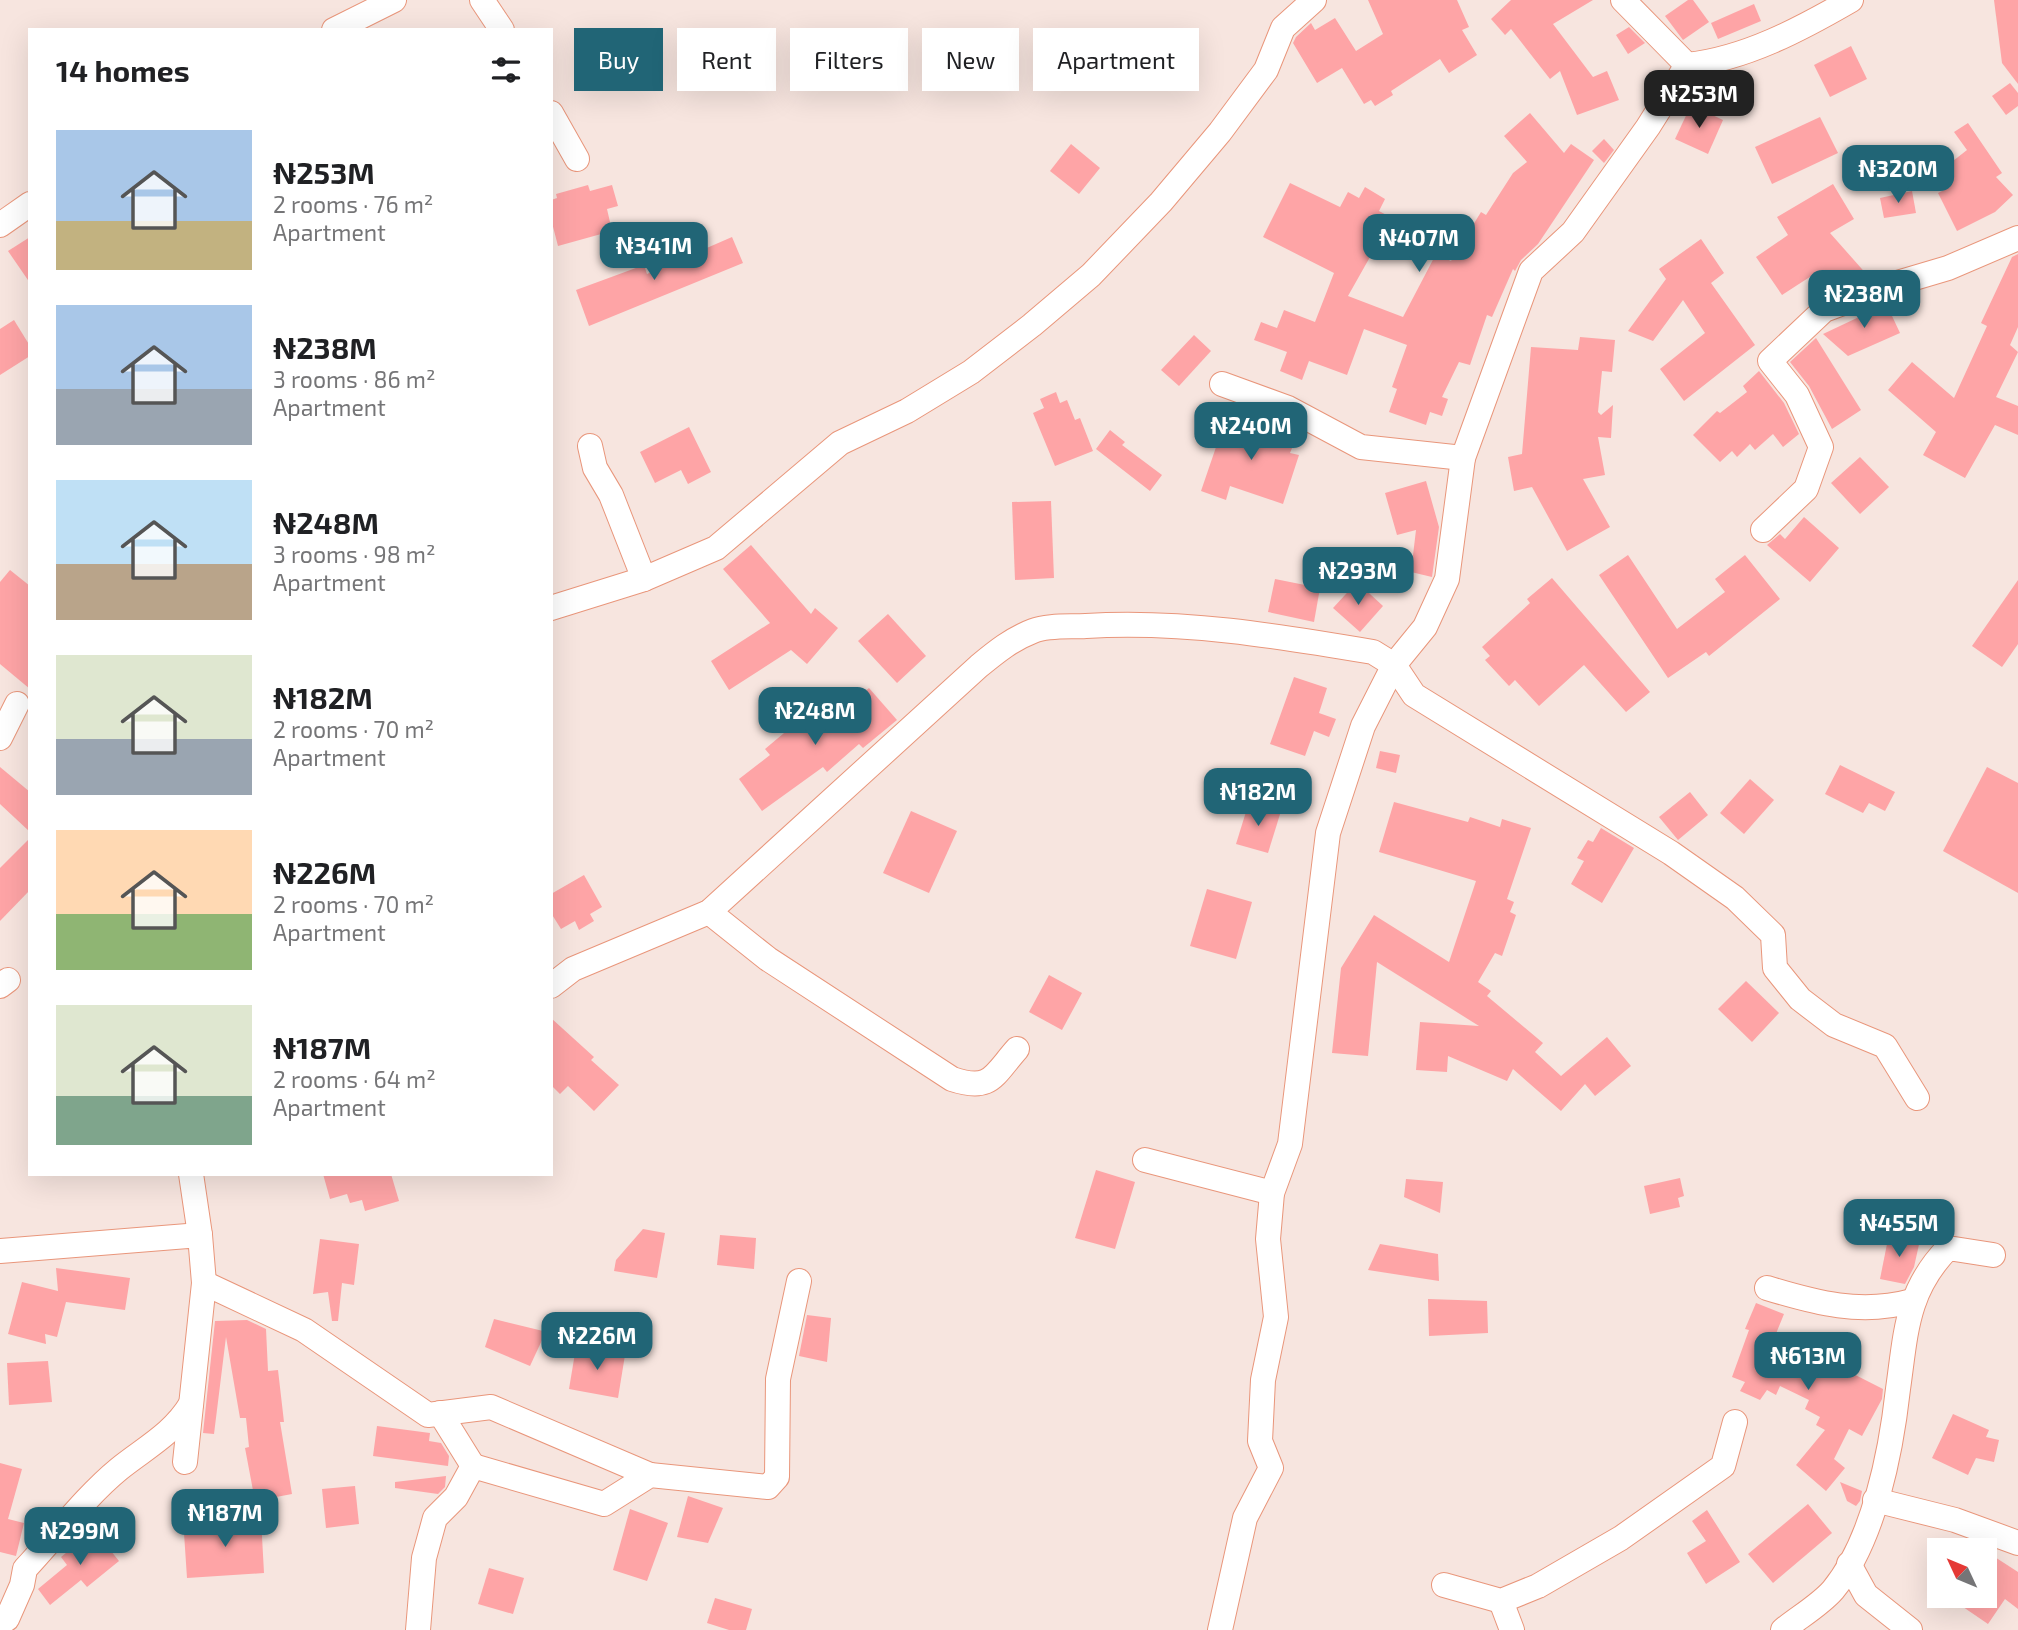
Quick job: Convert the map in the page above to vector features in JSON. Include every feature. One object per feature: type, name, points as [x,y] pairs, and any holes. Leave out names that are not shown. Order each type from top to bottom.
[{"type":"street","points":[[338,28],[394,0]]},
{"type":"street","points":[[482,0],[501,28]]},
{"type":"street","points":[[553,607],[644,579],[716,548],[840,443],[906,411],[971,372],[1072,291],[1161,202],[1220,132],[1266,70],[1283,28],[1314,0]]},
{"type":"street","points":[[1623,0],[1687,65]]},
{"type":"street","points":[[1687,65],[1714,62],[1807,25],[1851,0]]},
{"type":"street","points":[[1220,1630],[1245,1518],[1271,1468],[1260,1441],[1263,1380],[1276,1317],[1268,1239],[1272,1193],[1290,1144],[1328,833],[1363,726],[1394,665],[1425,627],[1447,579],[1462,458],[1531,271],[1573,232],[1648,128],[1687,65]]},
{"type":"street","points":[[553,117],[577,159]]},
{"type":"street","points":[[0,225],[28,205]]},
{"type":"street","points":[[1763,530],[1806,489],[1821,447],[1797,396],[1770,361],[1824,310],[1894,284],[1948,268],[2018,237]]},
{"type":"street","points":[[1222,384],[1288,408],[1361,447],[1427,457],[1462,458]]},
{"type":"street","points":[[590,446],[594,468],[611,495],[644,579]]},
{"type":"street","points":[[553,984],[573,969],[709,912],[979,666],[1011,641],[1035,630],[1128,623],[1213,628],[1373,652],[1394,665],[1413,695],[1671,853],[1735,898],[1773,935],[1776,968],[1800,999],[1834,1025],[1885,1046],[1917,1098]]},
{"type":"street","points":[[0,738],[16,703]]},
{"type":"street","points":[[709,912],[768,959],[952,1079],[974,1086],[989,1081],[1017,1049]]},
{"type":"street","points":[[1145,1160],[1272,1193]]},
{"type":"street","points":[[185,1462],[204,1283],[191,1176]]},
{"type":"street","points":[[0,1251],[200,1235]]},
{"type":"street","points":[[1783,1630],[1832,1591],[1849,1564],[1875,1500],[1892,1437],[1903,1340],[1912,1301],[1931,1265],[1948,1248],[1993,1255]]},
{"type":"street","points":[[204,1283],[304,1330],[428,1415],[491,1407],[650,1475],[768,1487],[777,1477],[778,1379],[799,1282]]},
{"type":"street","points":[[1767,1288],[1843,1307],[1885,1308],[1912,1301]]},
{"type":"street","points":[[0,1622],[7,1619],[22,1585],[25,1569],[117,1470],[152,1446],[181,1420],[191,1403]]},
{"type":"street","points":[[440,1413],[473,1466],[604,1504],[650,1475]]},
{"type":"street","points":[[1444,1585],[1501,1601],[1538,1586],[1621,1538],[1723,1466],[1735,1422]]},
{"type":"street","points":[[418,1630],[424,1558],[435,1518],[456,1497],[473,1466]]},
{"type":"street","points":[[1875,1500],[1955,1520],[2018,1543]]},
{"type":"street","points":[[1849,1564],[1866,1595],[1910,1630]]},
{"type":"street","points":[[1501,1601],[1512,1630]]},
{"type":"building","points":[[1368,0],[1457,0],[1469,27],[1462,30],[1477,55],[1449,73],[1440,59],[1391,91],[1393,95],[1375,106],[1371,100],[1364,104],[1342,68],[1317,83],[1293,43],[1296,37],[1311,23],[1315,30],[1335,18],[1356,51],[1383,34]]},
{"type":"building","points":[[1511,0],[1593,0],[1553,24],[1593,77],[1607,71],[1619,100],[1577,115],[1560,71],[1550,79],[1511,29],[1505,35],[1491,19]]},
{"type":"building","points":[[1688,0],[1693,0],[1709,22],[1683,40],[1665,16]]},
{"type":"building","points":[[1994,0],[2018,0],[2018,84],[2002,63]]},
{"type":"building","points":[[1754,4],[1761,21],[1718,39],[1711,23]]},
{"type":"building","points":[[1629,27],[1645,43],[1628,54],[1616,35]]},
{"type":"building","points":[[1851,46],[1867,79],[1830,97],[1814,65]]},
{"type":"building","points":[[2010,83],[2018,93],[2018,106],[2006,115],[1992,96]]},
{"type":"building","points":[[1691,105],[1723,120],[1708,154],[1675,139]]},
{"type":"building","points":[[1530,113],[1564,153],[1571,144],[1594,160],[1538,244],[1521,260],[1515,271],[1513,269],[1492,317],[1487,315],[1470,365],[1459,362],[1442,397],[1448,399],[1442,416],[1430,412],[1426,425],[1389,412],[1397,389],[1392,387],[1407,345],[1364,329],[1347,375],[1309,361],[1302,380],[1280,371],[1287,352],[1254,340],[1261,322],[1277,328],[1284,310],[1315,322],[1334,273],[1263,237],[1290,183],[1340,207],[1348,192],[1359,198],[1365,187],[1385,199],[1379,211],[1392,218],[1348,296],[1403,317],[1436,254],[1451,261],[1481,212],[1486,215],[1513,173],[1527,162],[1504,136]]},
{"type":"building","points":[[1820,117],[1838,153],[1772,184],[1755,147]]},
{"type":"building","points":[[1968,123],[2002,173],[1996,177],[2013,195],[1995,212],[1957,231],[1938,193],[1950,187],[1939,172],[1967,150],[1954,132]]},
{"type":"building","points":[[1604,139],[1614,150],[1604,163],[1592,151]]},
{"type":"building","points":[[1071,144],[1100,168],[1079,194],[1050,171]]},
{"type":"building","points":[[1833,184],[1854,219],[1830,233],[1869,277],[1835,290],[1819,271],[1782,295],[1756,257],[1788,235],[1777,217]]},
{"type":"building","points":[[588,185],[590,191],[612,185],[618,206],[607,209],[612,231],[558,246],[553,227],[553,199],[557,198],[556,194]]},
{"type":"building","points":[[1912,191],[1916,213],[1884,218],[1880,198]]},
{"type":"building","points":[[732,237],[743,263],[589,326],[576,290],[644,265],[647,274]]},
{"type":"building","points":[[28,238],[28,280],[8,251]]},
{"type":"building","points":[[1701,239],[1724,273],[1711,283],[1755,345],[1684,401],[1660,369],[1705,333],[1683,300],[1653,341],[1628,331],[1666,279],[1659,269]]},
{"type":"building","points":[[2018,254],[2018,327],[2010,345],[2018,352],[1996,397],[2018,406],[2018,435],[1995,425],[1965,478],[1923,455],[1936,432],[1888,390],[1912,362],[1954,398],[1987,326],[1981,323],[2012,257]]},
{"type":"building","points":[[1886,303],[1900,333],[1848,356],[1823,334],[1859,317],[1857,314]]},
{"type":"building","points":[[14,320],[28,343],[28,357],[0,375],[0,329]]},
{"type":"building","points":[[1194,335],[1211,351],[1179,386],[1161,370]]},
{"type":"building","points":[[1580,337],[1615,340],[1612,372],[1602,371],[1598,412],[1601,415],[1613,405],[1611,438],[1598,437],[1605,475],[1583,479],[1610,527],[1567,551],[1532,487],[1514,491],[1508,457],[1522,454],[1531,347],[1578,350]]},
{"type":"building","points":[[1816,338],[1861,410],[1832,429],[1809,386],[1790,362]]},
{"type":"building","points":[[1759,371],[1784,403],[1799,434],[1783,447],[1773,434],[1755,450],[1750,444],[1737,457],[1732,451],[1720,462],[1693,435],[1717,411],[1720,413],[1747,392],[1743,386]]},
{"type":"building","points":[[1056,392],[1060,403],[1067,400],[1075,420],[1080,418],[1093,451],[1055,466],[1033,413],[1044,408],[1040,399]]},
{"type":"building","points":[[1227,415],[1296,438],[1290,453],[1299,455],[1283,504],[1230,486],[1226,500],[1201,491]]},
{"type":"building","points":[[689,427],[711,472],[688,484],[681,470],[655,483],[640,452]]},
{"type":"building","points":[[1110,430],[1125,442],[1122,445],[1162,475],[1150,491],[1096,449]]},
{"type":"building","points":[[1860,457],[1889,487],[1860,514],[1831,483]]},
{"type":"building","points":[[1426,481],[1439,527],[1432,577],[1411,572],[1416,530],[1397,535],[1385,493]]},
{"type":"building","points":[[1051,501],[1054,578],[1015,580],[1012,502]]},
{"type":"building","points":[[1804,517],[1839,548],[1810,582],[1767,545],[1780,534],[1785,539]]},
{"type":"building","points":[[751,545],[811,614],[815,608],[838,628],[807,664],[791,650],[729,690],[711,661],[770,623],[723,569]]},
{"type":"building","points":[[1628,555],[1677,629],[1725,592],[1715,579],[1745,555],[1780,599],[1709,656],[1706,652],[1668,678],[1599,575]]},
{"type":"building","points":[[10,570],[28,584],[28,687],[0,664],[0,582]]},
{"type":"building","points":[[1552,578],[1650,692],[1626,712],[1584,665],[1539,706],[1515,680],[1509,686],[1485,660],[1490,656],[1482,647],[1530,603],[1527,599]]},
{"type":"building","points":[[1275,579],[1320,588],[1314,622],[1268,612]]},
{"type":"building","points":[[2018,580],[2018,644],[2002,667],[1972,646]]},
{"type":"building","points":[[1357,582],[1383,606],[1360,632],[1333,608]]},
{"type":"building","points":[[888,614],[926,656],[897,683],[858,641]]},
{"type":"building","points":[[1294,677],[1327,688],[1319,713],[1336,719],[1329,737],[1314,731],[1305,756],[1270,744]]},
{"type":"building","points":[[869,688],[897,720],[863,748],[859,744],[827,772],[823,767],[762,811],[739,779],[770,755],[765,749],[815,707],[828,723]]},
{"type":"building","points":[[1380,751],[1400,755],[1396,773],[1376,768]]},
{"type":"building","points":[[1840,765],[1895,792],[1885,811],[1869,803],[1863,813],[1825,794]]},
{"type":"building","points":[[0,767],[28,790],[28,830],[0,804]]},
{"type":"building","points":[[1987,767],[2018,783],[2018,893],[1943,851]]},
{"type":"building","points":[[1750,779],[1774,800],[1744,834],[1720,813]]},
{"type":"building","points":[[1690,792],[1708,815],[1678,840],[1659,817]]},
{"type":"building","points":[[1249,802],[1281,811],[1268,853],[1236,844]]},
{"type":"building","points":[[1394,802],[1468,822],[1470,817],[1500,827],[1502,819],[1531,828],[1507,899],[1514,902],[1510,912],[1516,915],[1502,956],[1495,953],[1478,982],[1491,991],[1487,996],[1543,1043],[1535,1052],[1561,1076],[1607,1037],[1631,1066],[1595,1096],[1585,1084],[1561,1111],[1513,1069],[1507,1081],[1448,1056],[1447,1072],[1416,1070],[1420,1022],[1479,1026],[1377,962],[1368,1056],[1332,1053],[1341,968],[1374,915],[1449,962],[1476,881],[1379,852]]},
{"type":"building","points":[[911,811],[957,831],[929,893],[883,873]]},
{"type":"building","points":[[1601,828],[1634,848],[1602,903],[1571,884],[1584,861],[1577,858],[1588,840],[1593,842]]},
{"type":"building","points":[[28,840],[28,892],[0,921],[0,868]]},
{"type":"building","points":[[584,875],[602,907],[590,914],[594,921],[579,930],[575,921],[561,929],[553,916],[553,893]]},
{"type":"building","points":[[1207,889],[1252,902],[1236,959],[1190,946]]},
{"type":"building","points":[[1049,975],[1082,993],[1062,1030],[1029,1012]]},
{"type":"building","points":[[1746,981],[1779,1013],[1752,1042],[1718,1009]]},
{"type":"building","points":[[553,1020],[594,1057],[591,1060],[619,1085],[594,1111],[568,1086],[560,1094],[553,1087]]},
{"type":"building","points":[[1096,1170],[1135,1182],[1115,1249],[1075,1238]]},
{"type":"building","points":[[324,1176],[392,1176],[399,1201],[365,1211],[362,1200],[350,1203],[347,1194],[330,1199]]},
{"type":"building","points":[[1680,1178],[1684,1196],[1678,1198],[1680,1207],[1650,1214],[1644,1186]]},
{"type":"building","points":[[1406,1179],[1443,1182],[1440,1213],[1404,1197]]},
{"type":"building","points":[[643,1229],[665,1233],[657,1278],[614,1271],[616,1260]]},
{"type":"building","points":[[1889,1234],[1920,1240],[1914,1267],[1905,1284],[1880,1279]]},
{"type":"building","points":[[720,1235],[756,1238],[754,1269],[717,1265]]},
{"type":"building","points":[[320,1239],[359,1244],[354,1285],[342,1283],[338,1321],[332,1321],[328,1292],[313,1294]]},
{"type":"building","points":[[1380,1244],[1438,1254],[1439,1281],[1368,1270]]},
{"type":"building","points":[[56,1268],[130,1278],[125,1310],[66,1302],[57,1337],[45,1334],[46,1344],[8,1334],[22,1282],[58,1291]]},
{"type":"building","points":[[1428,1299],[1487,1301],[1488,1333],[1429,1336]]},
{"type":"building","points":[[1756,1303],[1784,1314],[1769,1351],[1800,1365],[1808,1351],[1883,1389],[1882,1399],[1862,1436],[1849,1429],[1834,1459],[1845,1468],[1826,1491],[1796,1465],[1825,1430],[1816,1425],[1820,1417],[1805,1409],[1809,1400],[1780,1386],[1776,1395],[1767,1390],[1760,1400],[1740,1391],[1745,1382],[1732,1377],[1749,1330],[1745,1329]]},
{"type":"building","points":[[807,1315],[831,1318],[827,1362],[799,1356]]},
{"type":"building","points":[[494,1319],[543,1331],[543,1338],[530,1366],[485,1347]]},
{"type":"building","points":[[247,1320],[266,1329],[268,1371],[278,1370],[284,1422],[280,1422],[292,1494],[255,1501],[245,1448],[249,1447],[246,1418],[240,1418],[226,1337],[214,1434],[203,1433],[215,1321]]},
{"type":"building","points":[[576,1347],[625,1355],[618,1398],[569,1389]]},
{"type":"building","points":[[48,1361],[52,1402],[9,1405],[7,1363]]},
{"type":"building","points":[[1953,1414],[1989,1430],[1986,1437],[1999,1440],[1994,1462],[1976,1458],[1968,1475],[1932,1458]]},
{"type":"building","points":[[377,1426],[430,1433],[429,1441],[441,1443],[449,1456],[448,1466],[373,1456]]},
{"type":"building","points":[[0,1463],[22,1469],[8,1519],[24,1523],[16,1556],[0,1552]]},
{"type":"building","points":[[446,1476],[445,1487],[438,1494],[395,1488],[395,1482]]},
{"type":"building","points":[[1840,1482],[1862,1491],[1856,1506],[1847,1501]]},
{"type":"building","points":[[355,1486],[359,1524],[326,1528],[322,1489]]},
{"type":"building","points":[[688,1496],[723,1508],[708,1543],[677,1537]]},
{"type":"building","points":[[1808,1504],[1832,1533],[1773,1583],[1748,1554]]},
{"type":"building","points":[[630,1509],[668,1523],[647,1581],[613,1570]]},
{"type":"building","points":[[1707,1510],[1740,1562],[1706,1584],[1687,1553],[1706,1541],[1692,1521]]},
{"type":"building","points":[[261,1518],[264,1573],[187,1578],[184,1533],[198,1532],[197,1522]]},
{"type":"building","points":[[94,1530],[119,1561],[87,1587],[81,1580],[50,1605],[38,1589],[67,1565],[61,1557]]},
{"type":"building","points":[[1997,1558],[2018,1572],[2018,1609],[2005,1599],[1988,1624],[1965,1608],[1997,1608]]},
{"type":"building","points":[[489,1568],[524,1578],[513,1614],[478,1604]]},
{"type":"building","points":[[715,1598],[752,1609],[746,1630],[729,1630],[707,1623]]}]
